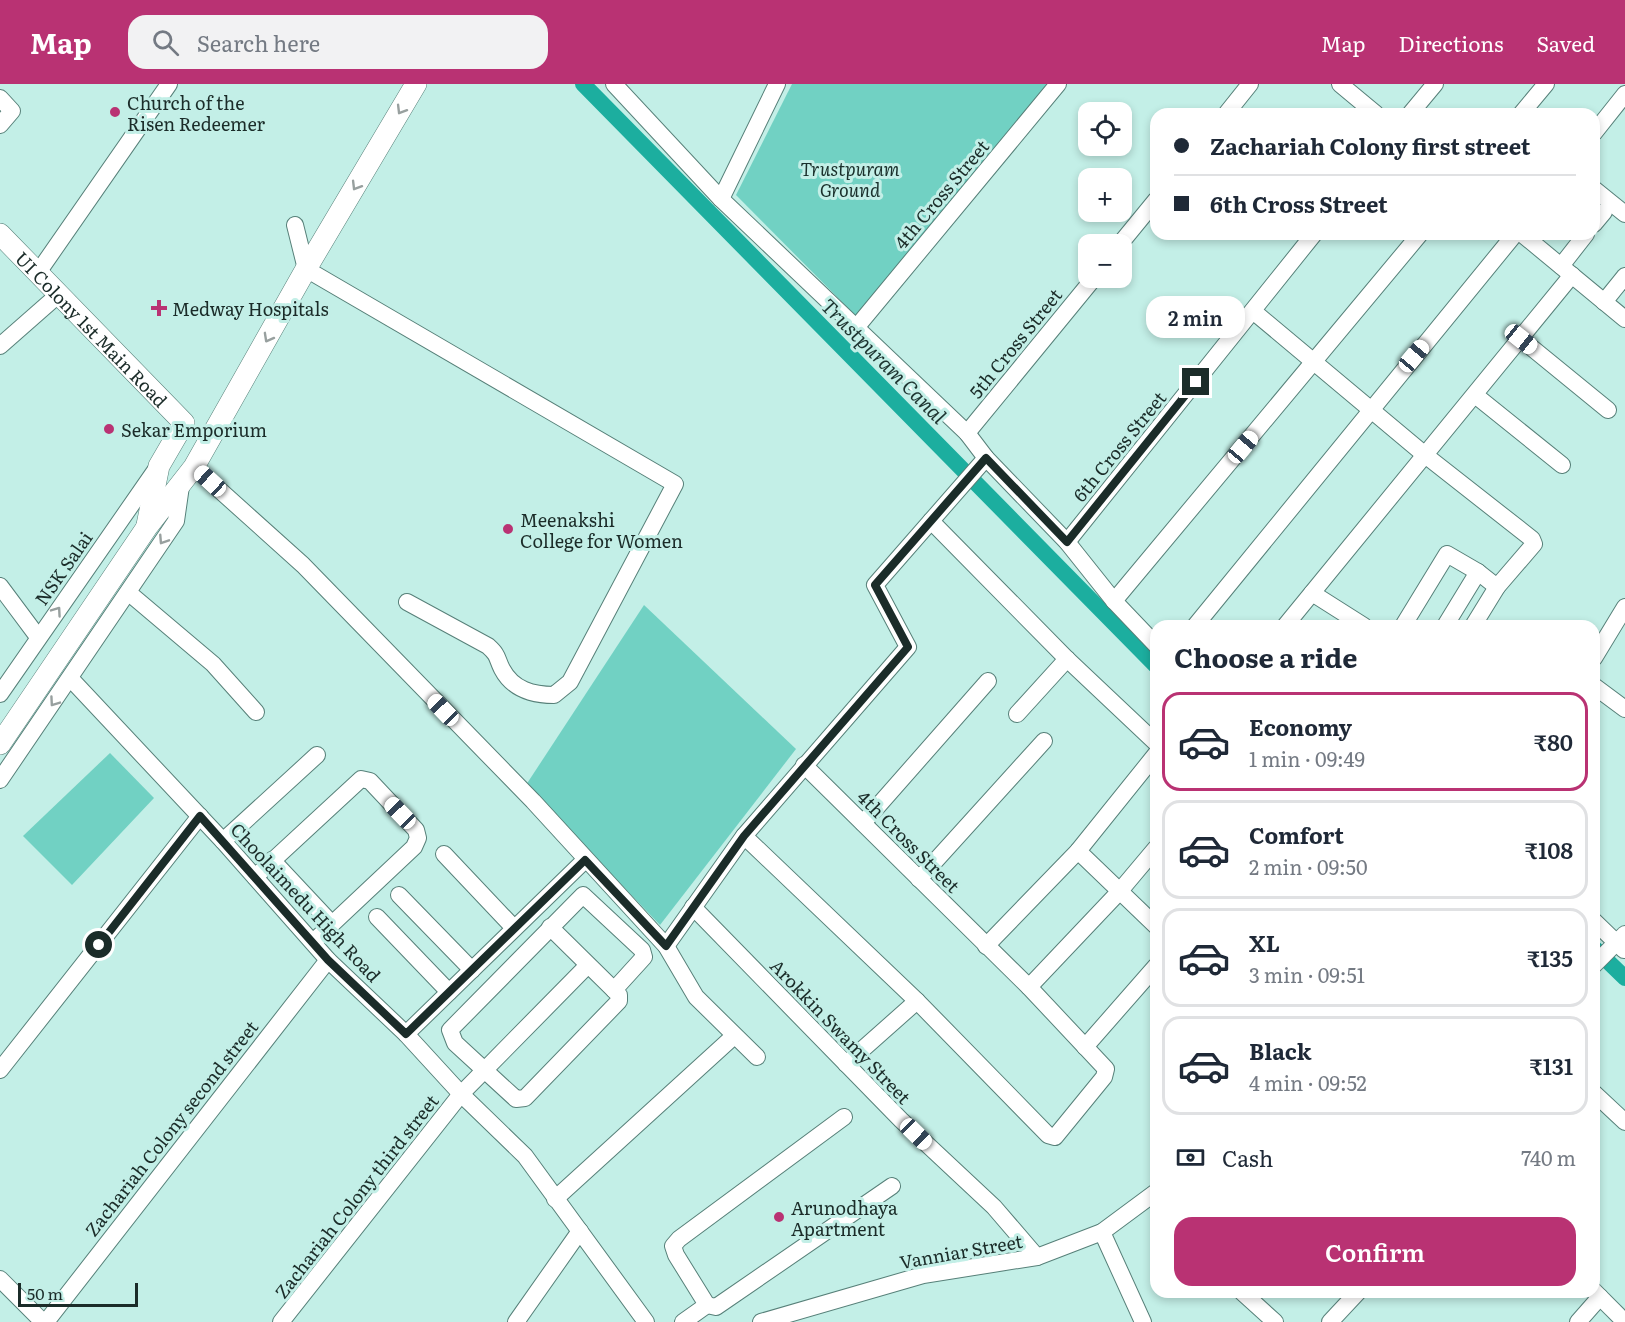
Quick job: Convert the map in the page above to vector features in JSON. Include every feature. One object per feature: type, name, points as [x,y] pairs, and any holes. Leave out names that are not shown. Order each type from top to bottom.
[{"type":"main road","points":[[0,744],[143,532],[182,486],[194,467],[306,269],[416,84]]},
{"type":"main road","name":"UI Colony 1st Main Road","points":[[0,234],[184,423],[159,466]]},
{"type":"main road","points":[[143,532],[159,466]]},
{"type":"street","points":[[37,274],[169,84]]},
{"type":"street","points":[[721,200],[777,84]]},
{"type":"street","name":"4th Cross Street","points":[[855,329],[1058,84]]},
{"type":"street","points":[[1231,108],[1250,84]]},
{"type":"street","points":[[1340,84],[1369,108]]},
{"type":"street","points":[[1415,108],[1435,84]]},
{"type":"street","points":[[1526,108],[1546,84]]},
{"type":"street","points":[[616,85],[721,200],[967,433],[986,458],[1067,542],[1114,601],[1150,639]]},
{"type":"street","points":[[1600,125],[1625,94]]},
{"type":"street","points":[[0,98],[12,111],[0,125]]},
{"type":"street","points":[[1600,194],[1625,214]]},
{"type":"street","points":[[1128,234],[1150,207]]},
{"type":"street","points":[[295,225],[306,269],[675,484],[570,681],[554,695],[535,695],[514,684],[502,669],[498,655],[488,646],[408,602]]},
{"type":"street","name":"6th Cross Street","points":[[1067,542],[1309,240]]},
{"type":"street","points":[[1114,601],[1415,240]]},
{"type":"street","points":[[1199,620],[1510,240]]},
{"type":"street","points":[[1529,240],[1625,319]]},
{"type":"street","points":[[1291,620],[1521,339],[1567,271],[1583,240]]},
{"type":"street","points":[[1604,302],[1625,276]]},
{"type":"street","name":"5th Cross Street","points":[[967,433],[1086,288]]},
{"type":"street","points":[[0,346],[58,295]]},
{"type":"street","points":[[1253,311],[1425,455],[1532,539],[1534,544],[1528,553],[1497,587],[1477,620]]},
{"type":"street","points":[[1521,339],[1608,410]]},
{"type":"street","points":[[1475,395],[1562,465]]},
{"type":"street","points":[[666,946],[744,836],[908,647],[875,585],[945,502],[986,458]]},
{"type":"street","name":"NSK Salai","points":[[0,694],[159,466]]},
{"type":"street","points":[[194,467],[303,565],[533,801],[666,946],[696,998],[758,1057]]},
{"type":"street","points":[[0,780],[176,521],[182,486]]},
{"type":"street","points":[[931,521],[1066,659],[1150,737]]},
{"type":"street","points":[[1407,620],[1447,554],[1478,572],[1497,587]]},
{"type":"street","points":[[1449,620],[1478,572]]},
{"type":"street","points":[[0,586],[38,637]]},
{"type":"street","points":[[129,593],[213,664],[256,712]]},
{"type":"street","points":[[1312,593],[1351,620]]},
{"type":"street","points":[[1600,648],[1625,607]]},
{"type":"street","points":[[1017,714],[1066,659]]},
{"type":"street","name":"Choolaimedu High Road","points":[[70,678],[223,841],[328,960],[406,1034],[461,1094],[525,1156],[646,1322]]},
{"type":"street","points":[[863,823],[988,681]]},
{"type":"street","points":[[1600,690],[1625,709]]},
{"type":"street","points":[[919,879],[1044,741]]},
{"type":"street","points":[[223,841],[317,755]]},
{"type":"street","points":[[986,946],[1078,850],[1150,761]]},
{"type":"street","name":"4th Cross Street","points":[[804,765],[1029,987],[1106,1069],[1106,1074],[1052,1138],[917,1001]]},
{"type":"street","points":[[255,877],[361,779],[369,781],[416,830],[418,838],[414,847],[313,942]]},
{"type":"street","points":[[0,1070],[200,816]]},
{"type":"street","points":[[744,836],[917,1001],[846,1064]]},
{"type":"street","points":[[1078,850],[1150,920]]},
{"type":"street","points":[[444,854],[514,928]]},
{"type":"street","points":[[1029,987],[1119,892],[1150,855]]},
{"type":"street","points":[[272,860],[332,924]]},
{"type":"street","points":[[406,1034],[585,860]]},
{"type":"street","points":[[399,895],[472,969]]},
{"type":"street","points":[[550,927],[619,995],[619,1001],[525,1098],[516,1099],[454,1043],[450,1030],[550,927],[584,895],[642,950],[644,957],[614,990]]},
{"type":"street","name":"Arokkin Swamy Street","points":[[693,906],[846,1064],[994,1207],[1037,1257]]},
{"type":"street","points":[[619,927],[634,912]]},
{"type":"street","points":[[377,917],[449,992]]},
{"type":"street","points":[[1600,926],[1622,942],[1600,960]]},
{"type":"street","name":"Zachariah Colony second street","points":[[44,1322],[328,960]]},
{"type":"street","name":"Zachariah Colony third street","points":[[281,1322],[461,1094],[588,965]]},
{"type":"street","points":[[1085,1047],[1150,973]]},
{"type":"street","points":[[555,1199],[734,1036]]},
{"type":"street","points":[[1600,1099],[1625,1122]]},
{"type":"street","points":[[844,1117],[679,1239],[674,1246],[676,1255],[707,1305],[716,1307],[892,1186]]},
{"type":"street","name":"Vanniar Street","points":[[761,1322],[923,1275],[1037,1257],[1102,1232],[1150,1198]]},
{"type":"street","points":[[516,1322],[580,1231]]},
{"type":"street","points":[[1102,1232],[1143,1322]]},
{"type":"street","points":[[0,1279],[44,1322]]},
{"type":"street","points":[[1600,1297],[1625,1322]]},
{"type":"street","points":[[1249,1298],[1275,1322]]},
{"type":"street","points":[[1330,1322],[1352,1298]]},
{"type":"street","points":[[1578,1322],[1594,1298]]},
{"type":"street","points":[[683,1322],[707,1305]]},
{"type":"green space","name":"Trustpuram Ground","points":[[792,84],[1048,84],[857,317],[736,195]]},
{"type":"green space","points":[[644,605],[796,749],[660,925],[526,785]]},
{"type":"green space","points":[[110,753],[154,798],[72,885],[23,836]]},
{"type":"waterway","name":"Trustpuram Canal","points":[[583,84],[1150,660]]},
{"type":"waterway","name":"Trustpuram Canal","points":[[1600,954],[1625,978]]},
{"type":"place","name":"Church of the Risen Redeemer","points":[[115,112]]},
{"type":"place","name":"Medway Hospitals","points":[[159,308]]},
{"type":"place","name":"Sekar Emporium","points":[[109,429]]},
{"type":"place","name":"Meenakshi College for Women","points":[[508,529]]},
{"type":"place","name":"Arunodhaya Apartment","points":[[779,1217]]},
{"type":"route","points":[[99,945],[200,816],[328,960],[406,1034],[585,860],[666,946],[744,836],[908,647],[908,642],[875,585],[945,502],[986,458],[1067,542],[1196,382]]}]
